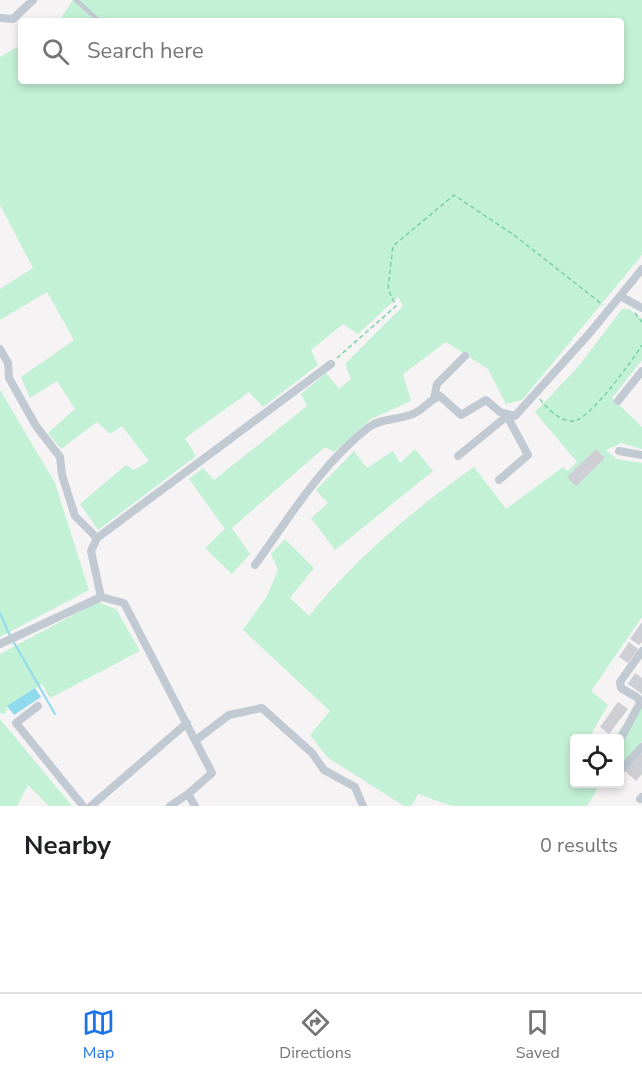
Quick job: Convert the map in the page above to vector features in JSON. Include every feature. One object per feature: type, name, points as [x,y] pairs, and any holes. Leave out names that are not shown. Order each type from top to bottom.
[{"type":"street","points":[[0,18],[12,19],[33,0]]},
{"type":"street","points":[[458,456],[507,416],[515,416],[520,412],[642,269]]},
{"type":"street","points":[[620,296],[642,308]]},
{"type":"street","points":[[0,349],[8,363],[9,378],[36,426],[60,457],[62,476],[75,516],[97,538]]},
{"type":"street","points":[[434,399],[441,378],[465,356]]},
{"type":"street","points":[[101,597],[91,551],[97,538],[331,364]]},
{"type":"street","points":[[618,401],[642,370]]},
{"type":"street","points":[[255,565],[303,497],[333,462],[369,428],[381,421],[416,413],[440,396],[460,415],[486,400],[507,416],[528,455],[499,480]]},
{"type":"street","points":[[619,451],[642,455]]},
{"type":"street","points":[[0,644],[101,597],[123,603],[212,773],[189,794],[170,806]]},
{"type":"street","points":[[623,734],[640,703],[638,698],[619,686],[642,651]]},
{"type":"street","points":[[38,706],[16,723],[83,806]]},
{"type":"street","points":[[196,740],[229,715],[262,708],[312,753],[324,770],[355,787],[363,806]]},
{"type":"street","points":[[92,806],[187,723]]},
{"type":"street","points":[[624,767],[642,747]]},
{"type":"street","points":[[189,794],[195,806]]},
{"type":"lane","points":[[76,0],[96,18]]},
{"type":"path","points":[[331,364],[396,306],[388,289],[393,246],[454,195],[514,235],[609,309]]},
{"type":"path","points":[[539,396],[556,415],[567,420],[578,419],[598,403],[642,345]]},
{"type":"green space","points":[[73,0],[642,0],[642,255],[522,400],[506,404],[488,369],[446,342],[403,374],[411,401],[371,419],[334,452],[325,447],[232,528],[250,554],[232,574],[205,548],[225,529],[189,479],[203,468],[214,480],[307,406],[301,394],[326,373],[339,389],[351,379],[345,364],[403,306],[398,297],[358,334],[343,324],[311,350],[318,365],[263,407],[249,392],[185,438],[196,456],[98,530],[80,504],[126,465],[134,470],[149,461],[122,426],[110,434],[97,422],[61,449],[48,433],[75,409],[57,381],[30,398],[21,377],[74,340],[47,292],[0,320],[0,289],[33,268],[0,205],[0,57],[18,47],[18,84],[624,84],[624,18],[61,18]]},
{"type":"green space","points":[[622,309],[629,309],[642,319],[642,360],[612,398],[642,427],[642,449],[621,443],[606,450],[617,459],[642,463],[642,617],[591,691],[608,705],[591,734],[570,734],[570,788],[598,788],[587,806],[452,806],[418,794],[411,806],[404,806],[327,757],[310,735],[330,711],[243,630],[267,596],[278,570],[271,554],[285,539],[314,568],[290,598],[309,616],[386,536],[474,467],[506,509],[563,467],[568,471],[577,462],[535,412],[578,367]]},
{"type":"green space","points":[[0,390],[55,483],[89,590],[0,637]]},
{"type":"green space","points":[[415,449],[433,471],[335,550],[311,518],[328,503],[316,490],[354,451],[367,468],[393,451],[400,463]]},
{"type":"green space","points":[[98,602],[116,609],[140,651],[50,698],[42,684],[8,706],[5,714],[0,713],[0,654]]},
{"type":"green space","points":[[642,698],[642,742],[624,762],[624,734],[617,734]]},
{"type":"green space","points":[[0,719],[72,806],[49,806],[28,785],[17,806],[0,806]]},
{"type":"water","points":[[35,688],[41,697],[14,715],[7,706]]},
{"type":"building","points":[[596,449],[605,458],[576,486],[567,477]]},
{"type":"building","points":[[642,622],[642,642],[639,645],[630,639]]},
{"type":"building","points":[[629,642],[638,649],[628,663],[619,657]]},
{"type":"building","points":[[635,673],[642,678],[642,694],[628,684]]},
{"type":"building","points":[[618,702],[628,709],[609,734],[600,727]]},
{"type":"building","points":[[642,753],[642,774],[636,781],[625,771]]},
{"type":"waterway","points":[[0,613],[10,636]]},
{"type":"waterway","points":[[13,641],[55,714]]}]
